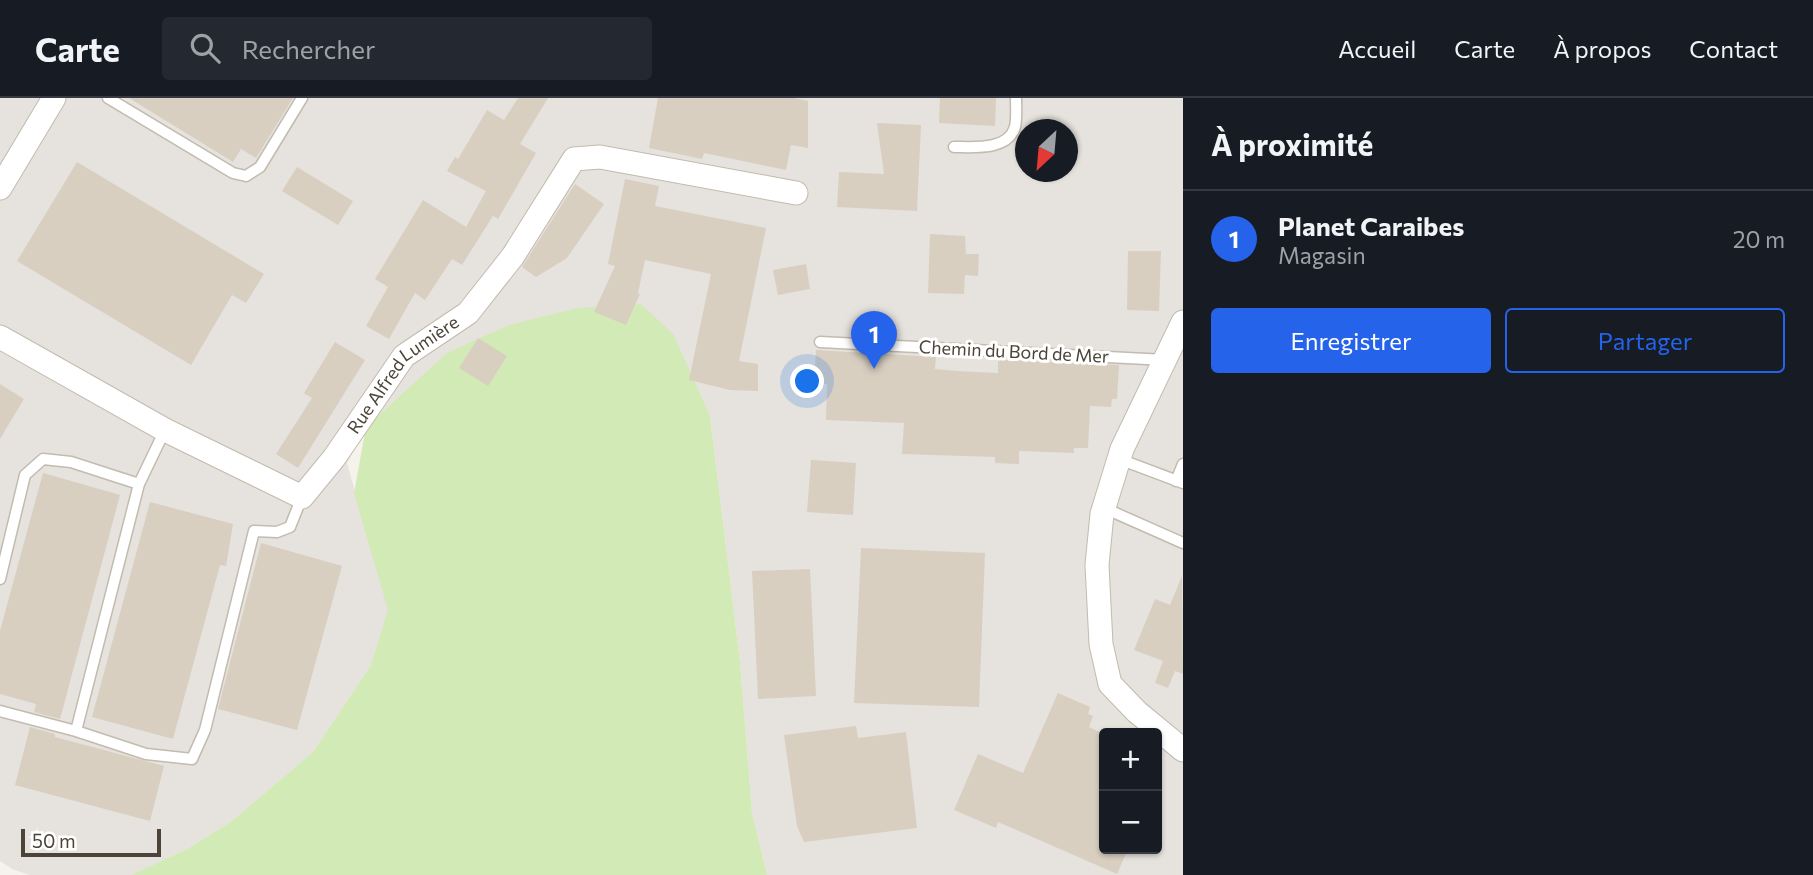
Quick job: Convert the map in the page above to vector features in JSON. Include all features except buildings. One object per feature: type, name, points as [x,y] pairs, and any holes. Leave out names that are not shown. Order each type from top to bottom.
[{"type":"street","points":[[0,188],[54,98]]},
{"type":"street","name":"Rue Alfred Lumière","points":[[302,497],[334,458],[404,356],[467,313],[513,256],[574,159],[600,157],[796,193]]},
{"type":"street","points":[[1183,323],[1119,459],[1104,508],[1097,565],[1101,644],[1110,684],[1137,712],[1183,750]]},
{"type":"street","points":[[0,337],[165,430],[302,497]]},
{"type":"lane","points":[[108,98],[233,173],[246,176],[260,167],[302,98]]},
{"type":"lane","points":[[954,147],[991,146],[1004,141],[1016,125],[1016,98]]},
{"type":"lane","name":"Chemin du Bord de Mer","points":[[820,342],[1166,359]]},
{"type":"lane","points":[[76,731],[139,484],[165,430]]},
{"type":"lane","points":[[1119,459],[1180,482],[1183,464]]},
{"type":"lane","points":[[0,579],[25,475],[43,460],[71,462],[139,484]]},
{"type":"lane","points":[[0,711],[76,731],[146,754],[192,758],[205,730],[254,531],[277,532],[290,527],[302,497]]},
{"type":"lane","points":[[1104,508],[1183,542]]},
{"type":"shaded area","points":[[0,98],[1183,98],[1183,875],[767,875],[752,813],[740,662],[710,416],[366,427],[347,463],[389,611],[371,665],[313,752],[232,821],[187,849],[131,875],[30,875],[12,869],[0,861]]},
{"type":"green space","points":[[641,304],[673,334],[710,416],[740,662],[752,813],[767,875],[131,875],[187,849],[232,821],[313,752],[371,665],[388,610],[354,493],[366,427],[447,353],[509,325],[578,308]]},
{"type":"place","name":"Planet Caraibes","points":[[874,369]]}]
